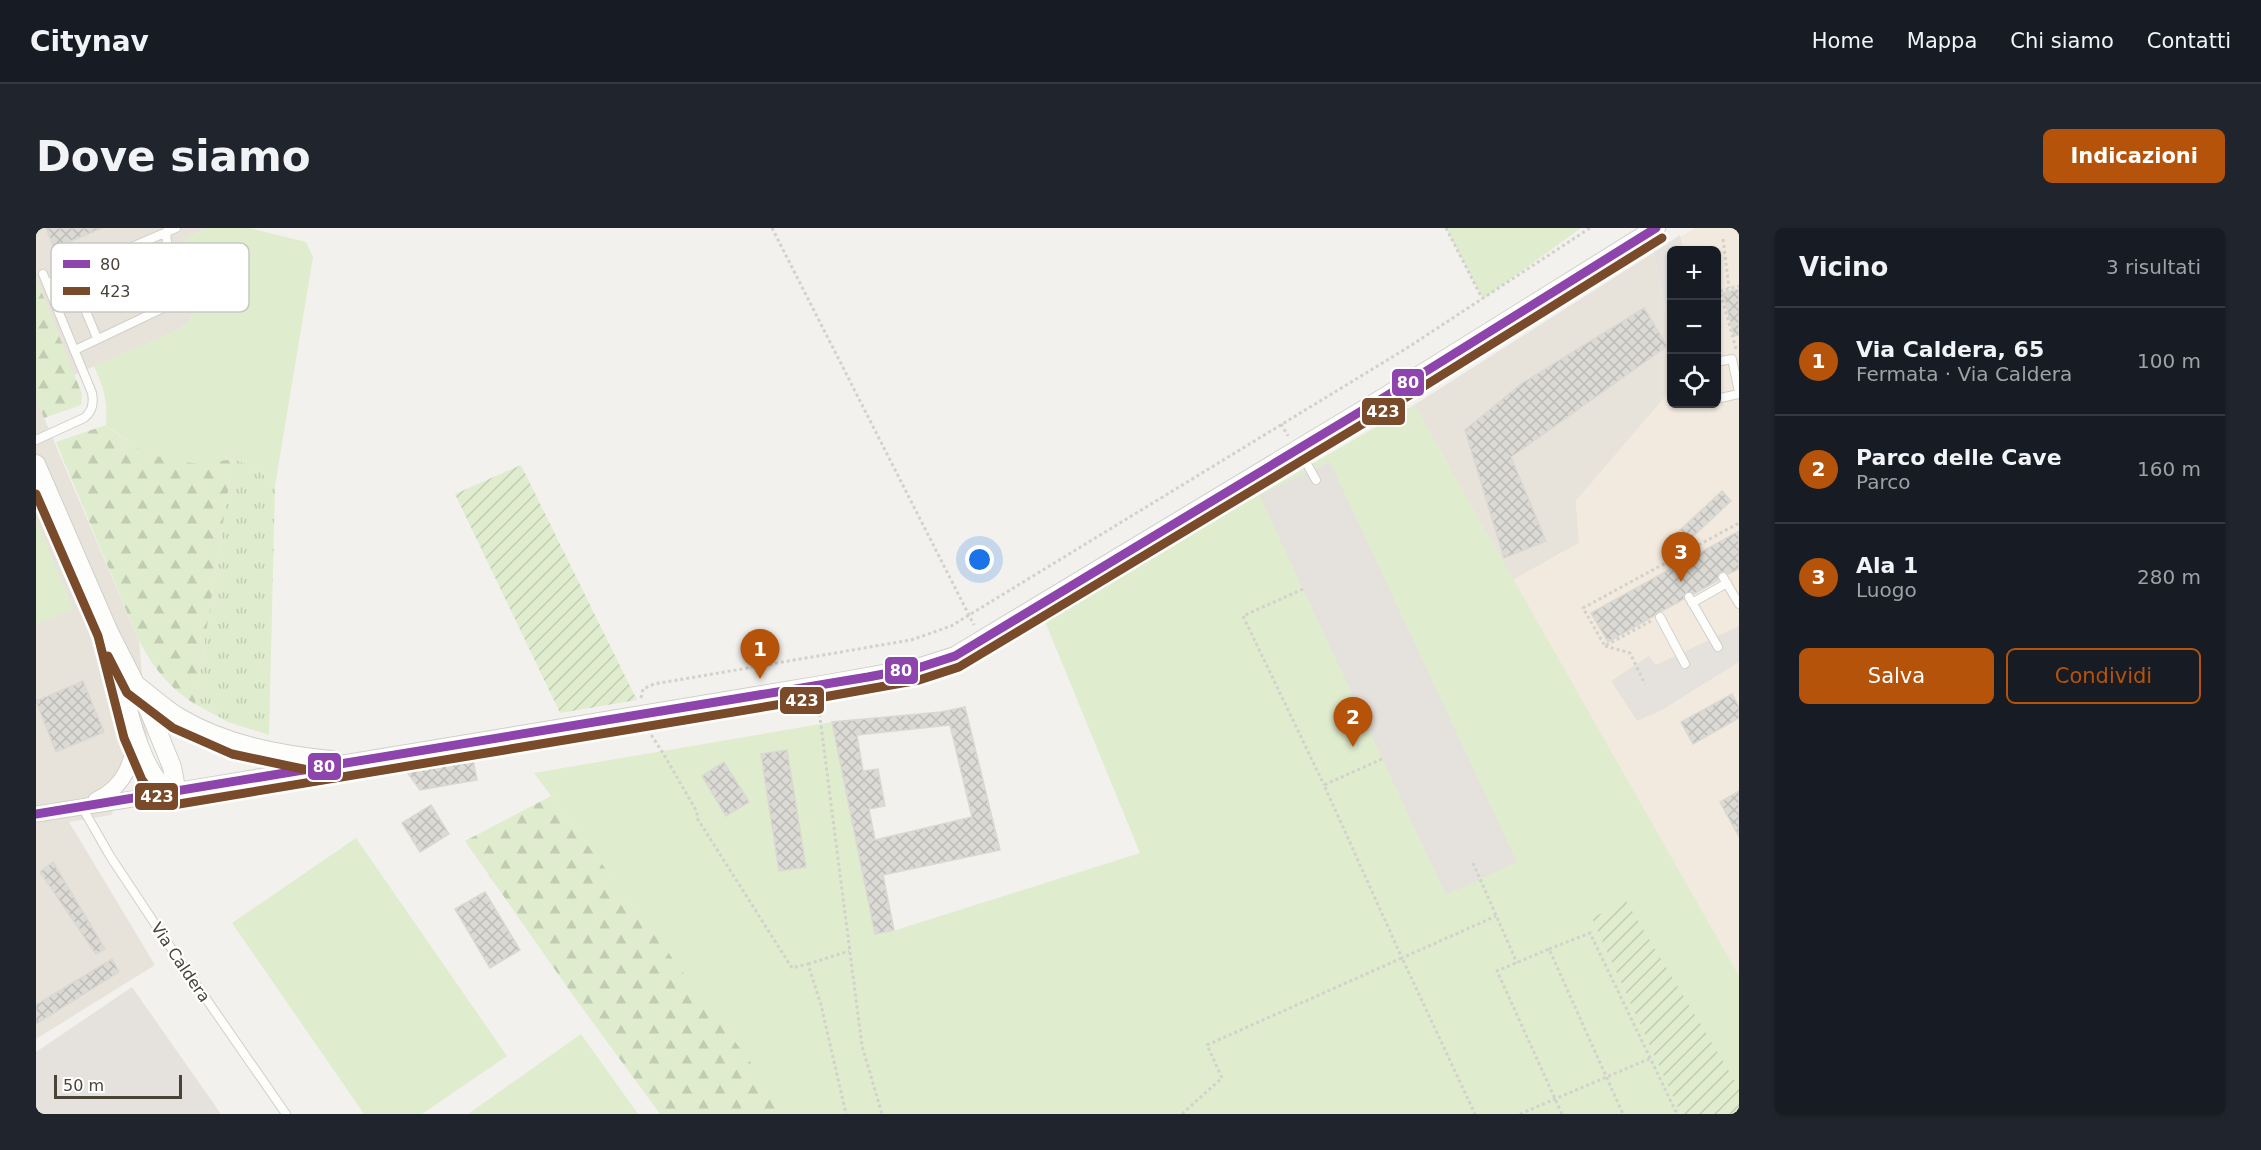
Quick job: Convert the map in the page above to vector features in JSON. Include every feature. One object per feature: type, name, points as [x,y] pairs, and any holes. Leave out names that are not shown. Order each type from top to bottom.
[{"type":"street","points":[[36,814],[816,687],[917,668],[955,656],[1294,444],[1656,228]]},
{"type":"street","points":[[36,464],[109,632],[136,684],[172,767],[175,783],[171,793]]},
{"type":"street","points":[[109,632],[136,735],[153,775],[171,793]]},
{"type":"street","points":[[136,684],[179,718],[236,743],[296,757],[359,762]]},
{"type":"street","points":[[82,807],[109,795],[120,784],[133,756],[136,735]]},
{"type":"lane","points":[[140,243],[176,228]]},
{"type":"lane","points":[[166,232],[167,243]]},
{"type":"lane","points":[[43,274],[51,290]]},
{"type":"lane","points":[[36,440],[84,418],[92,407],[92,393],[60,312]]},
{"type":"lane","points":[[87,312],[97,338]]},
{"type":"lane","points":[[75,350],[154,312]]},
{"type":"lane","points":[[1721,361],[1736,358],[1739,393],[1721,398]]},
{"type":"lane","points":[[1294,444],[1316,480]]},
{"type":"lane","points":[[1718,647],[1691,600],[1725,580],[1739,604]]},
{"type":"lane","points":[[1656,618],[1685,664]]},
{"type":"lane","name":"Via Caldera","points":[[82,807],[110,856],[173,951],[286,1114]]},
{"type":"path","points":[[772,228],[976,628]]},
{"type":"path","points":[[1446,228],[1483,299]]},
{"type":"path","points":[[641,699],[643,689],[654,684],[911,640],[951,626],[1483,299],[1590,228]]},
{"type":"path","points":[[1723,239],[1729,289]]},
{"type":"path","points":[[1736,358],[1720,291],[1739,286]]},
{"type":"path","points":[[1281,424],[1294,444]]},
{"type":"path","points":[[1645,684],[1630,653],[1605,646],[1583,608],[1739,523]]},
{"type":"path","points":[[1303,589],[1243,616],[1324,785],[1475,1114]]},
{"type":"path","points":[[1605,646],[1656,618]]},
{"type":"path","points":[[816,687],[862,1046],[882,1114]]},
{"type":"path","points":[[644,725],[698,812],[697,818],[792,968],[849,951]]},
{"type":"path","points":[[1324,785],[1382,759]]},
{"type":"path","points":[[1473,863],[1517,963]]},
{"type":"path","points":[[1182,1114],[1222,1078],[1207,1045],[1496,916]]},
{"type":"path","points":[[1562,1114],[1497,971],[1590,933],[1677,1114]]},
{"type":"path","points":[[1549,949],[1623,1114]]},
{"type":"path","points":[[808,964],[821,1005],[846,1114]]},
{"type":"path","points":[[1520,1114],[1651,1058]]},
{"type":"shaded area","points":[[36,228],[209,228],[186,238],[186,243],[51,243],[51,312],[193,312],[189,321],[178,330],[74,375],[36,278]]},
{"type":"shaded area","points":[[1695,228],[1739,228],[1739,976],[1513,580],[1579,543],[1576,501],[1667,395],[1667,408],[1721,408],[1721,246],[1667,246],[1667,317],[1653,253]]},
{"type":"shaded area","points":[[1680,235],[1683,246],[1667,246],[1667,317],[1653,253]]},
{"type":"shaded area","points":[[1653,253],[1667,317],[1667,395],[1576,501],[1579,543],[1513,580],[1414,405]]},
{"type":"shaded area","points":[[36,399],[139,641],[148,742],[111,815],[69,822],[155,965],[36,1039]]},
{"type":"shaded area","points":[[1330,462],[1517,862],[1446,895],[1259,495]]},
{"type":"shaded area","points":[[1739,626],[1739,662],[1662,710],[1637,721],[1611,681],[1649,656],[1656,665]]},
{"type":"shaded area","points":[[132,987],[221,1114],[36,1114],[36,1052]]},
{"type":"green space","points":[[209,228],[249,228],[306,242],[313,257],[275,486],[256,467],[233,459],[198,464],[167,459],[142,451],[106,425],[104,395],[94,366],[178,330],[189,321],[193,312],[249,312],[249,243],[186,243],[186,238]]},
{"type":"green space","points":[[1446,228],[1581,228],[1483,299]]},
{"type":"green space","points":[[36,278],[82,394],[81,405],[44,418],[36,399]]},
{"type":"green space","points":[[1414,405],[1739,976],[1739,1114],[789,1114],[534,773],[832,722],[875,934],[896,930],[1140,853],[1044,619]]},
{"type":"green space","points":[[106,425],[137,446],[165,458],[196,462],[233,459],[195,704],[162,676],[139,641],[56,442]]},
{"type":"green space","points":[[233,459],[256,467],[275,486],[269,735],[228,722],[195,704]]},
{"type":"green space","points":[[521,465],[637,700],[560,713],[455,494]]},
{"type":"green space","points":[[36,519],[73,609],[36,624]]},
{"type":"green space","points":[[551,796],[790,1114],[660,1114],[572,994],[465,841]]},
{"type":"green space","points":[[356,838],[507,1056],[422,1114],[364,1114],[232,923]]},
{"type":"green space","points":[[1626,901],[1739,1088],[1739,1114],[1681,1114],[1592,918]]},
{"type":"green space","points":[[581,1034],[638,1114],[468,1114]]},
{"type":"building","points":[[46,228],[102,228],[66,243],[52,243]]},
{"type":"building","points":[[1739,289],[1739,335],[1734,336],[1723,293]]},
{"type":"building","points":[[1644,308],[1667,346],[1511,457],[1546,541],[1504,558],[1465,430],[1521,384]]},
{"type":"building","points":[[1722,491],[1731,501],[1674,554],[1665,544]]},
{"type":"building","points":[[1739,531],[1739,569],[1728,574],[1720,572],[1718,580],[1694,594],[1687,592],[1684,599],[1657,612],[1654,616],[1608,642],[1591,613]]},
{"type":"building","points":[[83,681],[104,732],[56,752],[36,701]]},
{"type":"building","points":[[1732,694],[1739,707],[1739,718],[1693,744],[1681,722]]},
{"type":"building","points":[[965,707],[1000,850],[883,875],[894,930],[875,934],[832,722],[941,712]],"holes":[[[950,725],[972,817],[875,840],[869,809],[885,806],[878,769],[863,771],[857,735]]]},
{"type":"building","points":[[787,750],[806,867],[779,871],[761,754]]},
{"type":"building","points":[[473,760],[477,780],[420,790],[407,772]]},
{"type":"building","points":[[724,762],[749,802],[726,816],[702,776]]},
{"type":"building","points":[[1739,791],[1739,837],[1720,802]]},
{"type":"building","points":[[431,805],[449,834],[420,852],[402,823]]},
{"type":"building","points":[[53,862],[105,949],[96,954],[40,872]]},
{"type":"building","points":[[485,892],[520,950],[490,968],[455,909]]},
{"type":"building","points":[[112,959],[119,972],[36,1024],[36,1005]]},
{"type":"transit line","name":"80","points":[[36,814],[868,677],[921,667],[955,656],[1383,398],[1656,228]]},
{"type":"transit line","name":"423","points":[[36,494],[98,636],[124,738],[142,780],[163,802],[173,805],[818,698],[919,680],[959,667],[1389,408],[1662,238]]},
{"type":"transit line","name":"423","points":[[108,656],[127,693],[173,728],[232,754],[308,770]]},
{"type":"place","name":"Ala 1","points":[[1681,582]]},
{"type":"place","name":"Via Caldera, 65","points":[[760,679]]},
{"type":"place","name":"Parco delle Cave","points":[[1353,747]]}]
